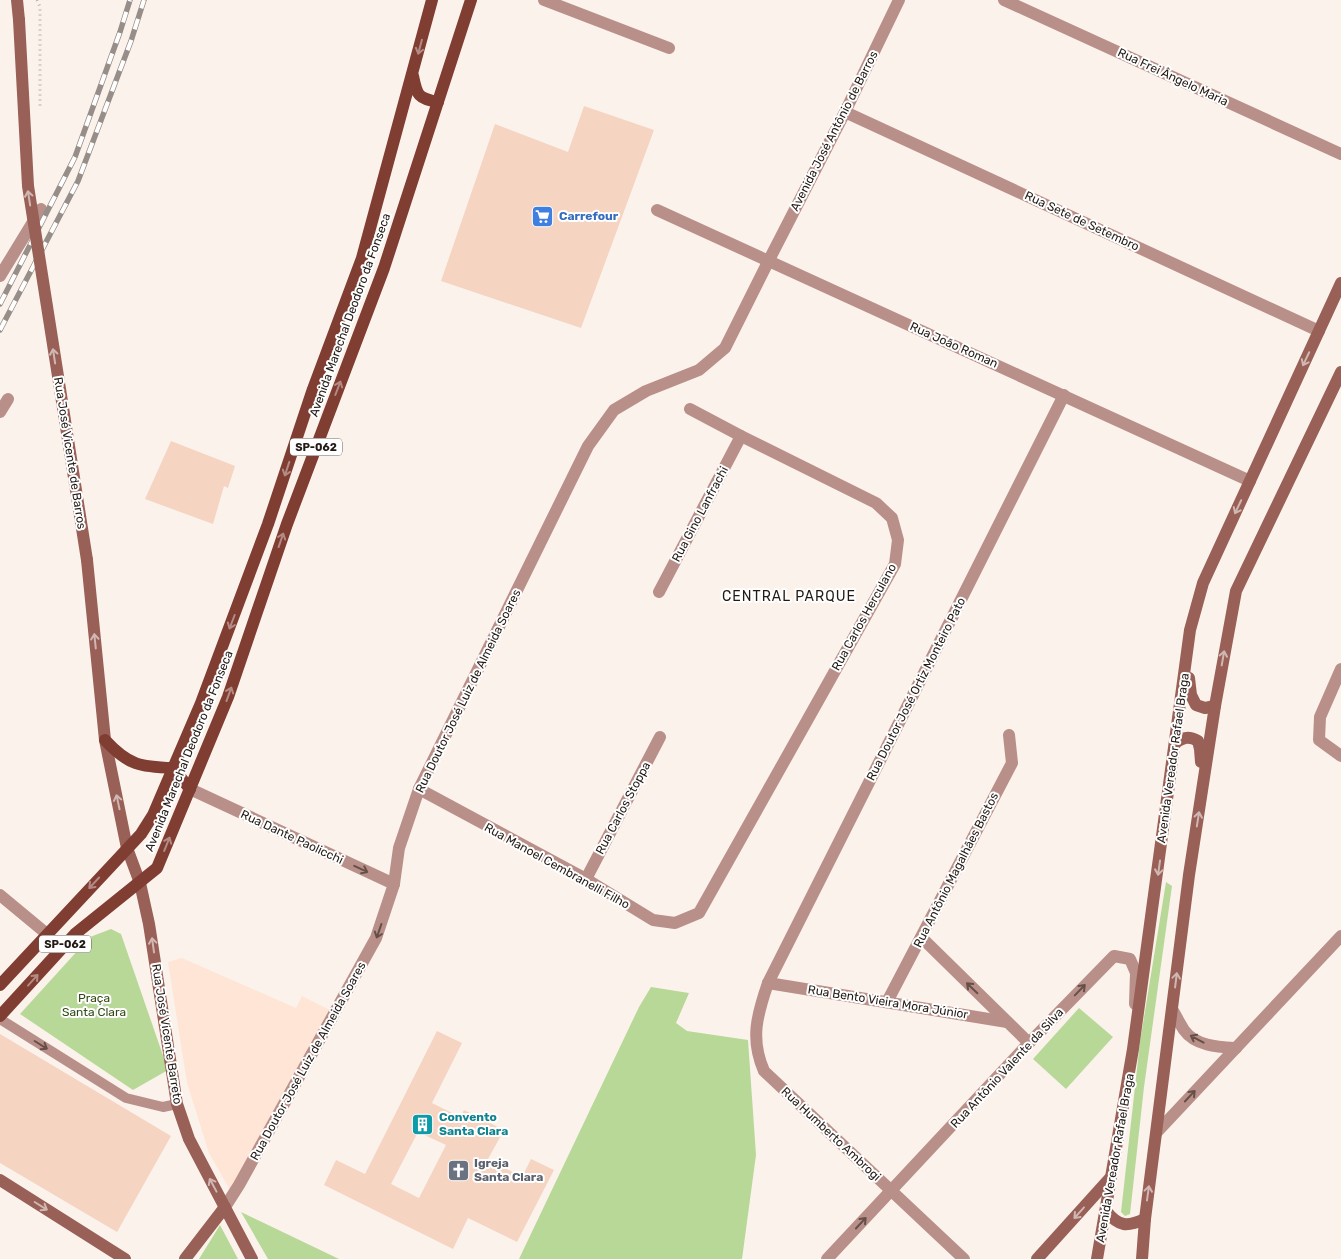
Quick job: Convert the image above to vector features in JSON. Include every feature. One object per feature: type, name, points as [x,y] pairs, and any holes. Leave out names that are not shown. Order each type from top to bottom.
[{"type":"main road","name":"Rua José Vicente de Barros","points":[[17,0],[28,186],[87,560],[105,740],[127,848],[140,883]]},
{"type":"main road","name":"Avenida Marechal Deodoro da Fonseca","points":[[127,848],[141,834],[153,815],[201,703],[268,524],[313,389],[362,258],[432,0]]},
{"type":"main road","name":"Avenida Marechal Deodoro da Fonseca","points":[[140,883],[158,868],[228,697],[284,532],[384,268],[471,0]]},
{"type":"main road","points":[[412,74],[417,93],[423,99],[438,102]]},
{"type":"main road","name":"Avenida Vereador Rafael Braga","points":[[1097,1259],[1133,1049],[1190,630],[1203,583],[1341,283]]},
{"type":"main road","points":[[1142,1259],[1145,1219],[1189,875],[1215,706],[1236,591],[1341,372]]},
{"type":"main road","points":[[1187,658],[1193,701],[1200,708],[1215,706]]},
{"type":"main road","points":[[1176,743],[1183,738],[1191,737],[1198,741],[1203,785]]},
{"type":"main road","points":[[105,740],[118,754],[131,762],[142,766],[173,768],[190,789]]},
{"type":"main road","name":"SP-062","points":[[0,985],[127,848]]},
{"type":"main road","name":"SP-062","points":[[0,1018],[75,934],[140,883]]},
{"type":"main road","name":"Rua José Vicente Barreto","points":[[140,883],[149,924],[177,1104],[188,1139],[252,1259]]},
{"type":"main road","points":[[1037,1259],[1111,1177]]},
{"type":"main road","points":[[0,1180],[125,1259]]},
{"type":"main road","points":[[185,1259],[225,1207]]},
{"type":"main road","points":[[1106,1212],[1122,1225],[1134,1224],[1145,1219]]},
{"type":"street","points":[[544,0],[669,48]]},
{"type":"street","name":"Avenida José Antônio de Barros","points":[[768,260],[845,112],[899,0]]},
{"type":"street","name":"Rua Frei Ângelo Maria","points":[[1004,0],[1341,154]]},
{"type":"street","name":"Rua Sete de Setembro","points":[[845,112],[1319,331]]},
{"type":"street","points":[[0,276],[41,210]]},
{"type":"street","name":"Rua João Roman","points":[[657,210],[1250,481]]},
{"type":"street","name":"Rua Doutor José Luiz de Almeida Soares","points":[[225,1207],[376,938],[394,884],[399,848],[419,789],[588,446],[614,410],[646,391],[699,370],[725,348],[768,260]]},
{"type":"street","name":"Rua Doutor José Ortiz Monteiro Pato","points":[[768,983],[1064,395]]},
{"type":"street","points":[[0,412],[8,399]]},
{"type":"street","name":"Rua Carlos Herculano","points":[[690,409],[876,503],[892,518],[898,540],[895,564],[699,913]]},
{"type":"street","name":"Rua Gino Lanfrachi","points":[[659,592],[741,436]]},
{"type":"street","points":[[1341,669],[1320,717],[1319,740],[1341,756]]},
{"type":"street","name":"Rua Antônio Magalhães Bastos","points":[[887,1002],[1012,763],[1009,734]]},
{"type":"street","name":"Rua Carlos Stoppa","points":[[586,879],[660,737]]},
{"type":"street","name":"Rua Dante Paolicchi","points":[[190,789],[394,884]]},
{"type":"street","name":"Rua Manoel Cembranelli Filho","points":[[419,789],[586,879],[653,920],[675,923],[699,913]]},
{"type":"street","points":[[0,895],[47,934]]},
{"type":"street","points":[[1157,1132],[1341,936]]},
{"type":"street","points":[[922,938],[1029,1043]]},
{"type":"street","name":"Rua Antônio Valente da Silva","points":[[828,1259],[1029,1043],[1114,956],[1130,959],[1136,973],[1133,1049]]},
{"type":"street","name":"Rua Bento Vieira Mora Júnior","points":[[768,983],[1007,1022]]},
{"type":"street","name":"Rua Humberto Ambrogi","points":[[768,983],[759,1009],[756,1027],[756,1046],[764,1071],[964,1259]]},
{"type":"street","points":[[1172,1010],[1185,1032],[1198,1041],[1214,1046],[1236,1048]]},
{"type":"lane","points":[[0,1018],[126,1098],[163,1107],[177,1104]]},
{"type":"path","points":[[37,0],[40,7],[40,113]]},
{"type":"shaded area","points":[[182,958],[296,1008],[302,996],[332,1011],[230,1190],[209,1153],[187,1083],[168,962]]},
{"type":"green space","points":[[1166,882],[1172,886],[1144,1087],[1130,1214],[1125,1216],[1121,1212],[1140,1042]]},
{"type":"green space","name":"Praça Santa Clara","points":[[111,929],[121,934],[168,1070],[133,1090],[20,1014],[90,937]]},
{"type":"green space","points":[[651,987],[689,993],[676,1023],[687,1031],[748,1040],[756,1155],[742,1259],[519,1259],[639,1007]]},
{"type":"green space","points":[[1079,1008],[1113,1037],[1066,1089],[1033,1059]]},
{"type":"green space","points":[[241,1212],[339,1259],[268,1259]]},
{"type":"green space","points":[[220,1225],[238,1259],[199,1259]]},
{"type":"building","name":"Carrefour","points":[[584,106],[654,130],[581,328],[441,281],[495,124],[568,152]]},
{"type":"building","points":[[171,441],[235,466],[228,488],[224,486],[213,524],[145,499]]},
{"type":"building","points":[[437,1031],[462,1043],[432,1103],[460,1117],[464,1110],[504,1130],[488,1159],[522,1177],[531,1159],[554,1170],[517,1242],[468,1218],[453,1249],[324,1185],[336,1160],[365,1174]],"holes":[[[418,1132],[446,1145],[419,1198],[391,1184]]]},
{"type":"building","points":[[0,1034],[171,1136],[117,1232],[0,1163]]},
{"type":"railway","points":[[0,304],[75,157],[130,0]]},
{"type":"railway","points":[[0,330],[78,181],[131,41],[144,0]]},
{"type":"place","name":"Carrefour","points":[[543,216]]},
{"type":"place","name":"Convento Santa Clara","points":[[423,1124]]},
{"type":"place","name":"Igreja Santa Clara","points":[[458,1170]]},
{"type":"district","name":"CENTRAL PARQUE","points":[[789,596]]}]
